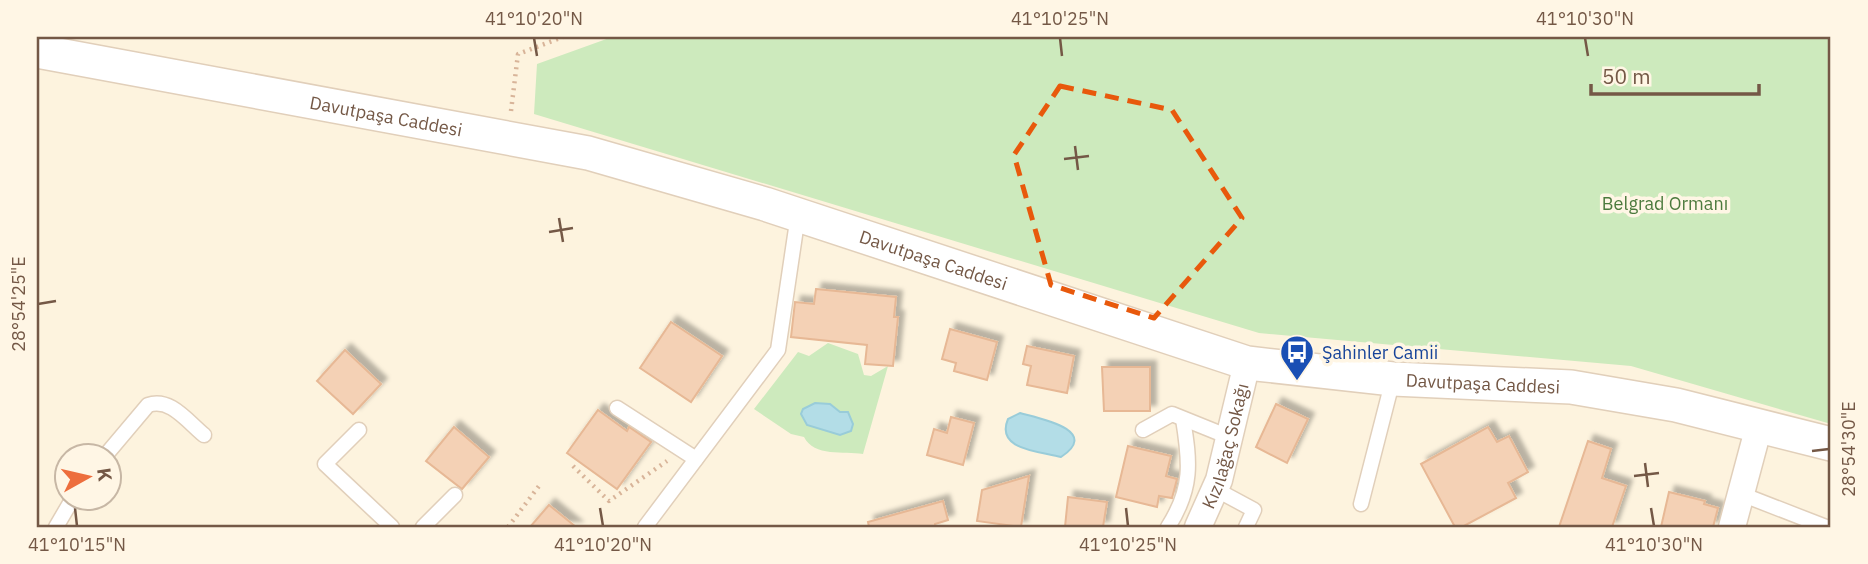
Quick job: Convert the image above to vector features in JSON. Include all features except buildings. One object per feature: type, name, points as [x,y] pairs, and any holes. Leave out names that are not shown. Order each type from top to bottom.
[{"type":"street","name":"Davutpaşa Caddesi","points":[[37,51],[510,136],[588,153],[798,215],[1247,363],[1393,379],[1571,387],[1676,405],[1831,443]]},
{"type":"street","name":"Kızılağaç Sokağı","points":[[1198,527],[1215,489],[1247,363]]},
{"type":"street","points":[[1732,527],[1759,426]]},
{"type":"lane","points":[[645,527],[778,350],[798,215]]},
{"type":"lane","points":[[1361,504],[1393,379]]},
{"type":"lane","points":[[117,442],[148,405],[156,402],[166,402],[204,435]]},
{"type":"lane","points":[[617,408],[696,459]]},
{"type":"lane","points":[[1143,430],[1172,414],[1229,438]]},
{"type":"lane","points":[[1168,527],[1177,513],[1191,467],[1183,419]]},
{"type":"lane","points":[[359,430],[325,464],[392,527]]},
{"type":"lane","points":[[1215,489],[1254,510],[1246,527]]},
{"type":"lane","points":[[423,527],[455,495]]},
{"type":"lane","points":[[1741,495],[1826,527]]},
{"type":"path","points":[[510,136],[513,81],[518,54],[563,37]]},
{"type":"path","points":[[573,466],[609,500],[682,450]]},
{"type":"path","points":[[508,527],[539,486]]},
{"type":"highlighted area","points":[[1060,86],[1172,110],[1242,218],[1154,318],[1051,285],[1014,155]]},
{"type":"green space","name":"Belgrad Ormanı","points":[[612,37],[1831,37],[1831,424],[1631,366],[1259,333],[534,114],[537,64]]},
{"type":"green space","points":[[828,343],[858,354],[864,375],[871,376],[888,366],[863,454],[830,452],[815,448],[804,437],[791,434],[754,409],[798,352],[809,356]]},
{"type":"water","points":[[815,403],[830,404],[840,412],[848,412],[853,424],[851,431],[840,435],[807,425],[801,414],[803,409]]},
{"type":"water","points":[[1020,413],[1063,427],[1074,439],[1072,448],[1061,457],[1031,451],[1013,443],[1006,429],[1008,419]]},
{"type":"place","name":"Şahinler Camii","points":[[1297,382]]}]
